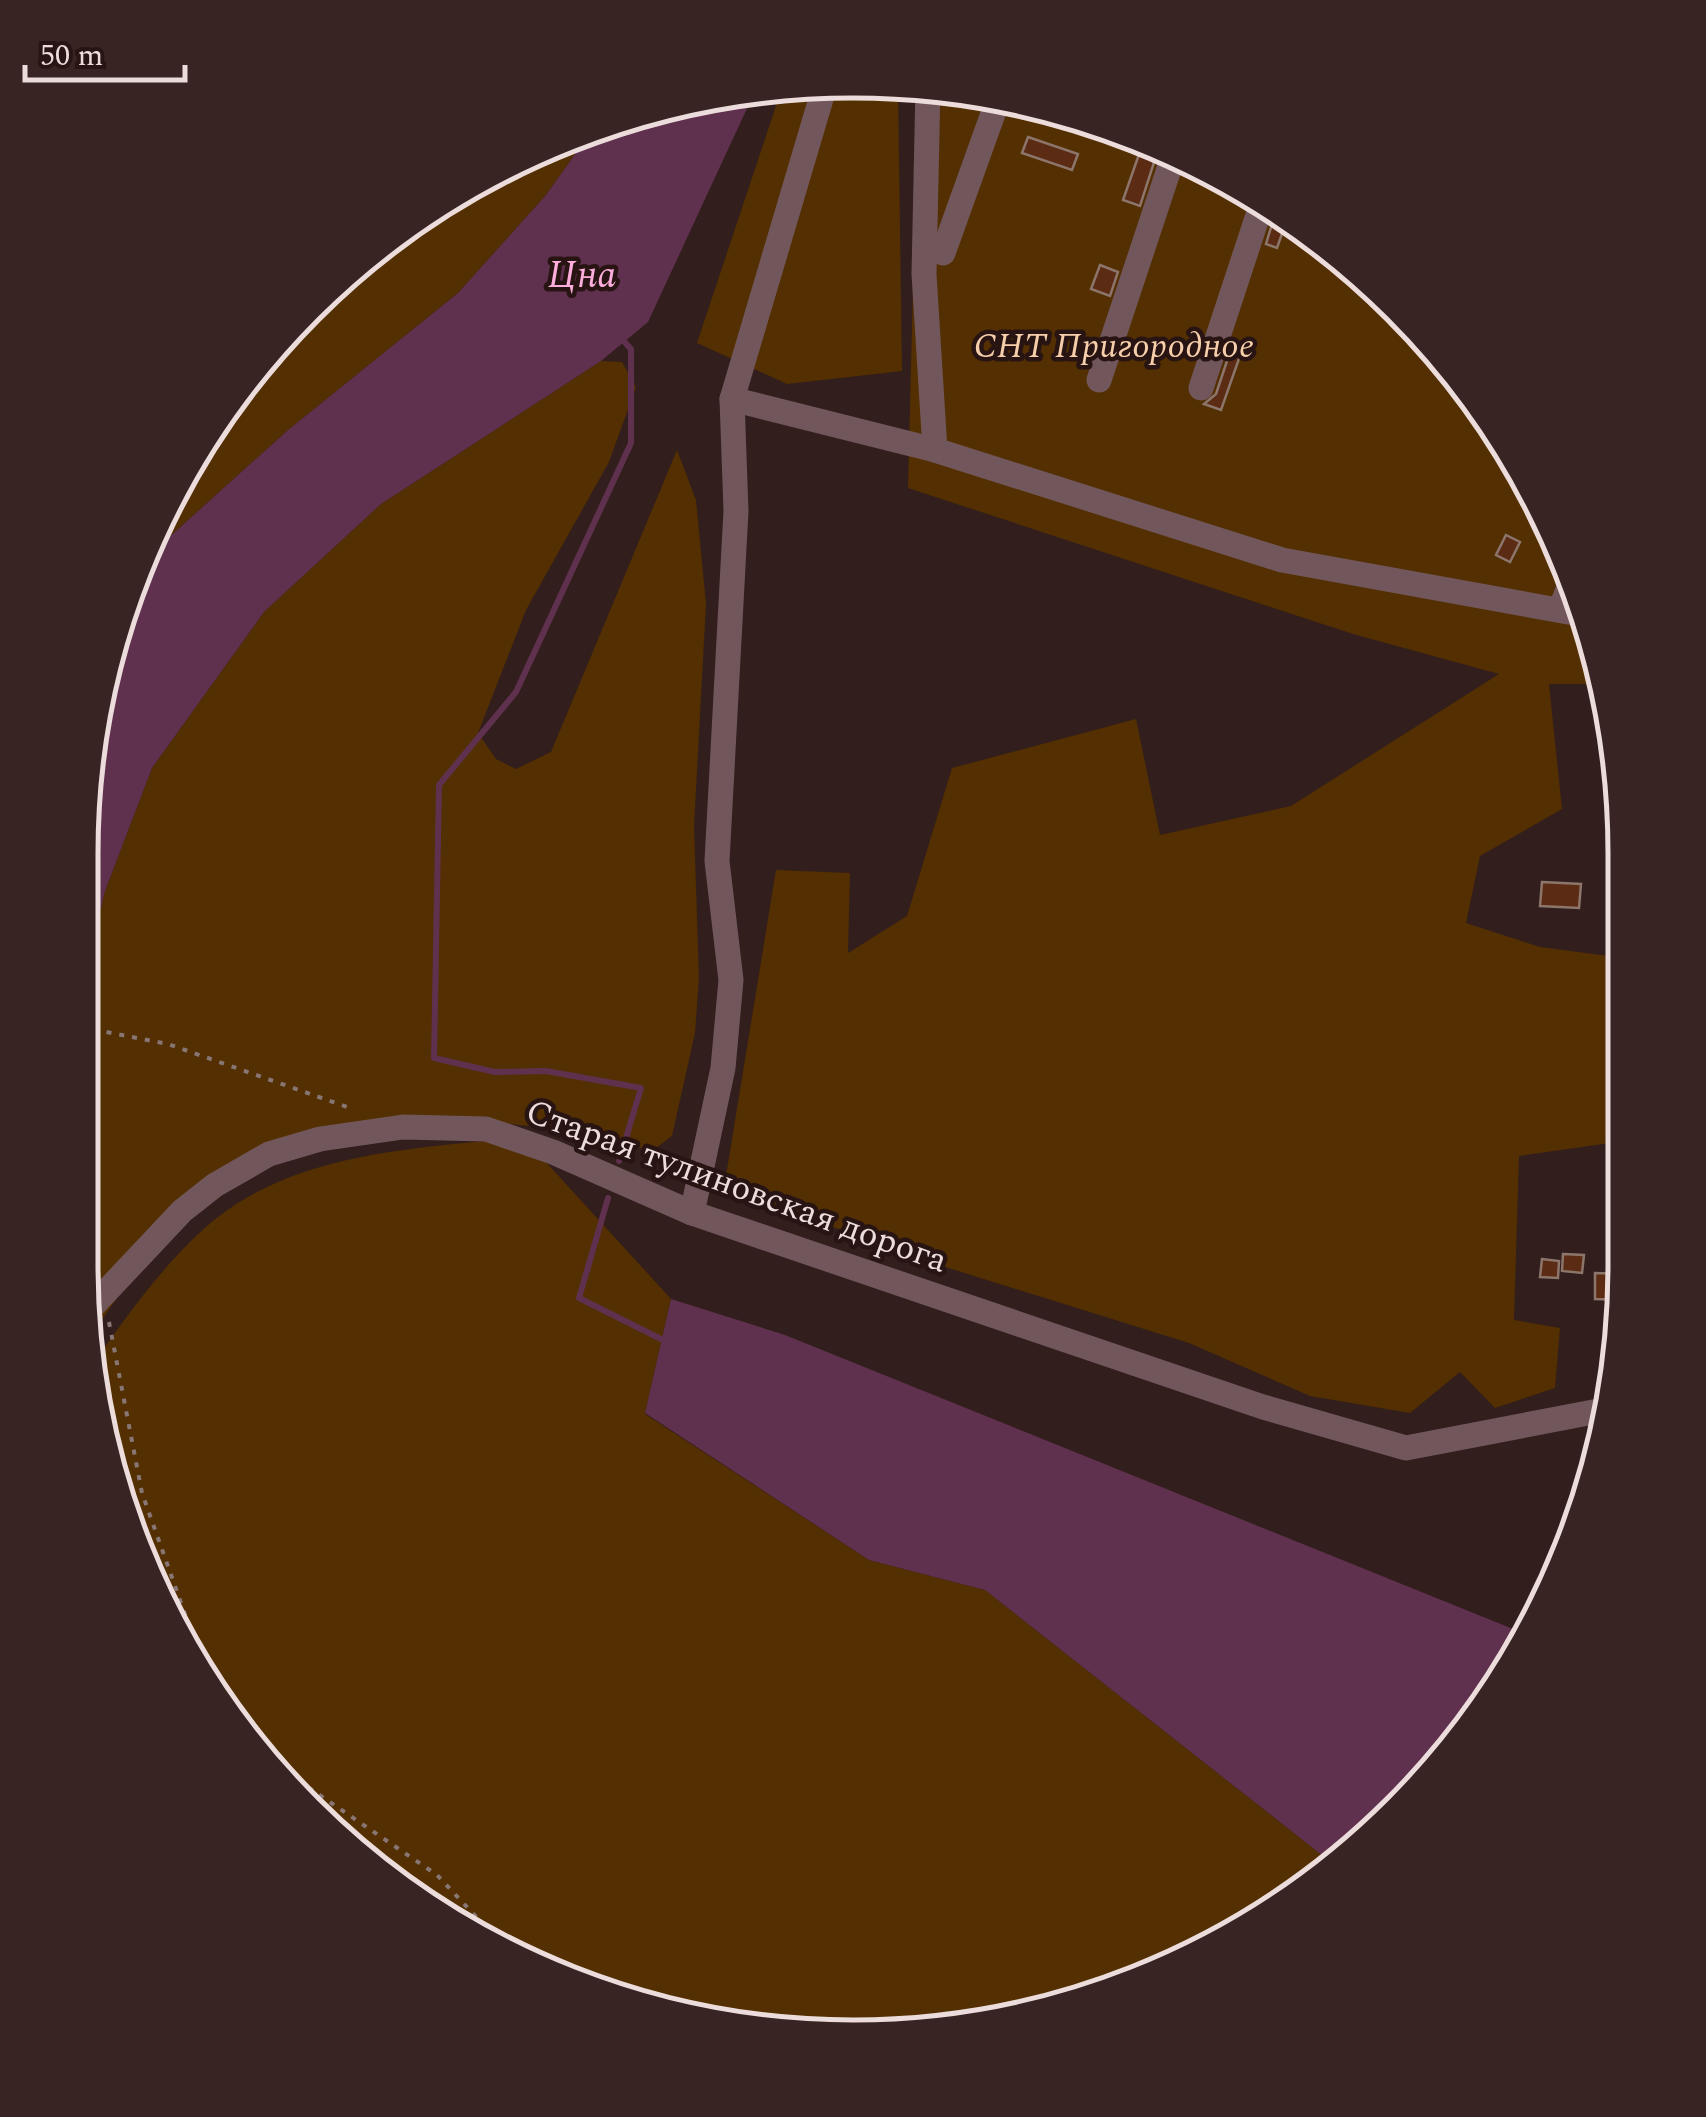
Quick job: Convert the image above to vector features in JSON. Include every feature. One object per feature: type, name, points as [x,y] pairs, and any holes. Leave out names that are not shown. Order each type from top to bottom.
[{"type":"street","points":[[692,1213],[723,1068],[731,980],[717,860],[736,510],[732,399],[821,99]]},
{"type":"street","points":[[928,102],[924,274],[935,450]]},
{"type":"street","points":[[943,252],[994,111]]},
{"type":"street","points":[[1099,380],[1170,167]]},
{"type":"street","points":[[1201,388],[1258,216]]},
{"type":"street","points":[[732,399],[935,450],[1282,560],[1568,611]]},
{"type":"street","name":"Старая тулиновская дорога","points":[[99,1299],[182,1211],[215,1184],[269,1154],[320,1140],[403,1126],[486,1129],[553,1152],[692,1213],[1263,1407],[1406,1448],[1594,1412]]},
{"type":"path","points":[[98,1030],[168,1044],[367,1114]]},
{"type":"path","points":[[100,1323],[142,1493],[187,1620]]},
{"type":"path","points":[[310,1788],[438,1875],[481,1921]]},
{"type":"green space","points":[[898,99],[902,371],[787,384],[697,343],[777,102]]},
{"type":"green space","name":"СНТ Пригородное","points":[[918,101],[1049,123],[1142,155],[1231,199],[1273,225],[1351,285],[1421,355],[1481,433],[1531,519],[1551,564],[1589,684],[1549,684],[1562,809],[1480,856],[1466,923],[1540,947],[1608,956],[1608,1143],[1519,1156],[1514,1320],[1560,1328],[1555,1388],[1495,1408],[1460,1372],[1410,1413],[1310,1396],[1189,1343],[942,1266],[724,1188],[776,870],[850,873],[848,953],[907,916],[952,768],[1136,719],[1160,835],[1291,806],[1499,674],[1353,634],[908,488]]},
{"type":"green space","points":[[578,150],[546,195],[458,293],[288,430],[165,540],[225,433],[285,355],[319,319],[355,285],[433,225],[519,175]]},
{"type":"green space","points":[[601,361],[622,362],[636,387],[609,462],[526,610],[478,733],[496,759],[516,769],[551,752],[677,450],[696,500],[706,604],[694,826],[699,978],[695,1033],[672,1136],[656,1148],[638,1148],[529,1126],[475,1120],[343,1141],[240,1177],[187,1217],[126,1285],[100,1323],[98,920],[105,891],[152,768],[264,612],[381,504]]},
{"type":"green space","points":[[503,1139],[534,1149],[671,1299],[645,1414],[869,1560],[985,1590],[1322,1855],[1231,1918],[1187,1942],[1096,1979],[1000,2005],[952,2013],[853,2020],[754,2013],[706,2005],[610,1979],[519,1942],[433,1892],[393,1863],[355,1832],[285,1762],[225,1684],[199,1642],[175,1598],[138,1507],[123,1460],[103,1351],[183,1249],[218,1217],[249,1196],[283,1180],[354,1158]]},
{"type":"water","name":"Цна","points":[[749,105],[648,322],[601,361],[381,504],[264,612],[152,768],[105,891],[98,920],[99,804],[112,706],[138,610],[165,540],[288,430],[458,293],[546,195],[578,150],[657,123]]},
{"type":"water","points":[[671,1299],[785,1335],[1514,1629],[1481,1684],[1421,1762],[1322,1855],[985,1590],[869,1560],[645,1413]]},
{"type":"building","points":[[1028,137],[1078,154],[1072,170],[1022,153]]},
{"type":"building","points":[[1139,154],[1155,161],[1140,206],[1123,200]]},
{"type":"building","points":[[1272,224],[1283,232],[1277,248],[1266,244]]},
{"type":"building","points":[[1100,265],[1118,272],[1110,296],[1091,289]]},
{"type":"building","points":[[1231,349],[1241,353],[1221,410],[1204,404],[1216,394]]},
{"type":"building","points":[[1506,535],[1520,542],[1510,562],[1496,555]]},
{"type":"building","points":[[1542,882],[1581,884],[1579,908],[1540,906]]},
{"type":"building","points":[[1563,1254],[1584,1255],[1582,1273],[1562,1271]]},
{"type":"building","points":[[1542,1259],[1559,1261],[1558,1278],[1540,1277]]},
{"type":"building","points":[[1595,1273],[1608,1273],[1607,1299],[1595,1299]]},
{"type":"waterway","points":[[619,1161],[641,1088],[546,1071],[495,1072],[434,1058],[439,785],[516,692],[631,443],[631,349],[621,338]]},
{"type":"waterway","points":[[608,1198],[579,1298],[667,1342]]}]
